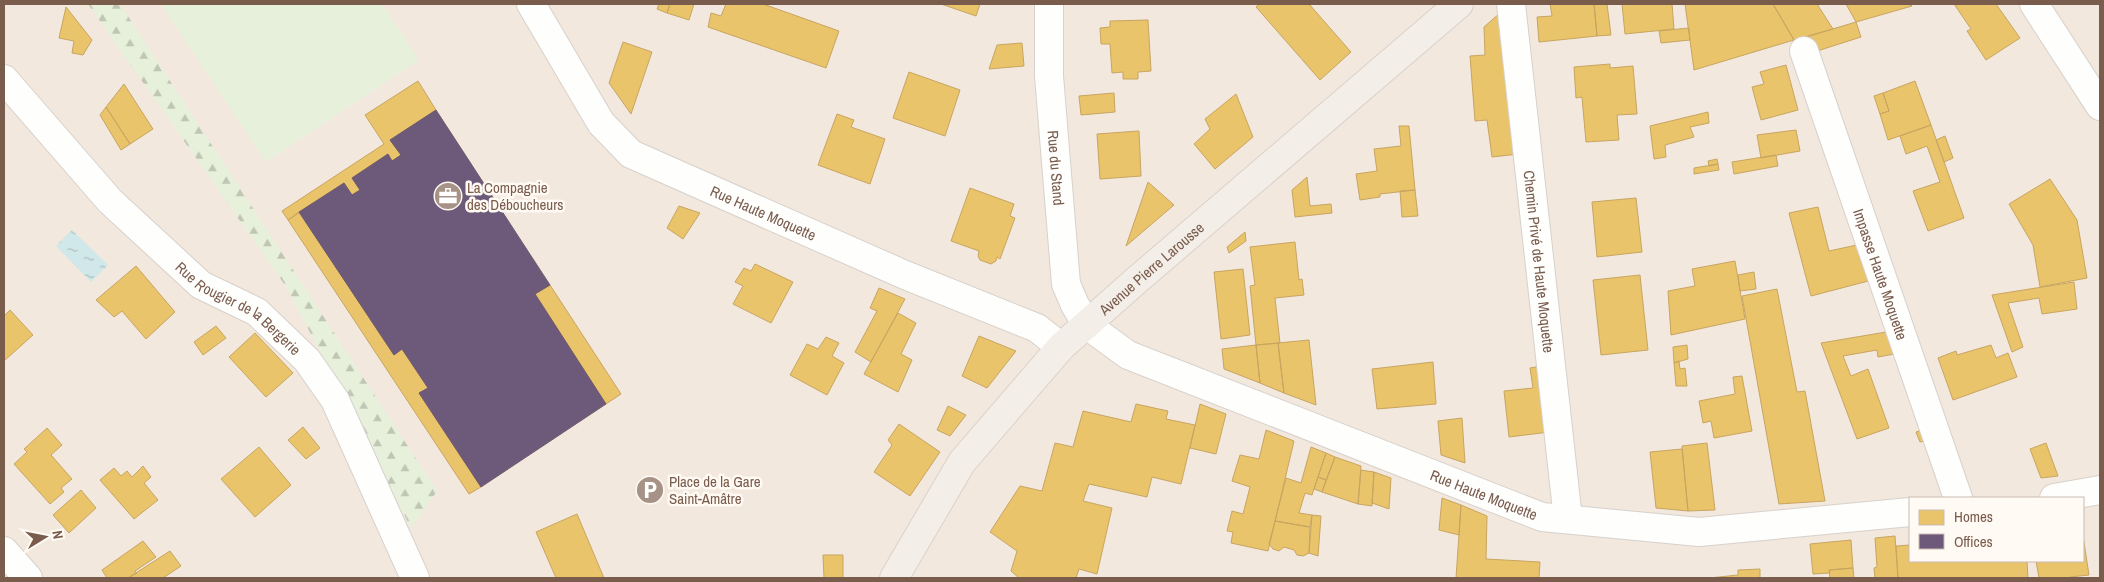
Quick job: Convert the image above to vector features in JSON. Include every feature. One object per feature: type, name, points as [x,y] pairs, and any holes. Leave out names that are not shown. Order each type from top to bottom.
[{"type":"main road","name":"Avenue Pierre Larousse","points":[[894,578],[962,462],[1061,347],[1459,4]]},
{"type":"street","name":"Rue Haute Moquette","points":[[531,4],[602,123],[631,154],[905,276],[1037,328],[1061,347]]},
{"type":"street","name":"Rue du Stand","points":[[1049,4],[1049,76],[1066,284],[1075,305],[1087,325]]},
{"type":"street","name":"Chemin Privé de Haute Moquette","points":[[1511,4],[1568,519]]},
{"type":"street","points":[[2034,4],[2100,106]]},
{"type":"street","name":"Impasse Haute Moquette","points":[[1804,51],[1958,497]]},
{"type":"street","name":"Rue Rougier de la Bergerie","points":[[4,79],[110,201],[201,285],[257,312],[307,360],[335,400],[415,578]]},
{"type":"street","name":"Rue Haute Moquette","points":[[1087,325],[1128,355],[1542,516],[1700,532],[1909,512]]},
{"type":"street","points":[[2060,497],[2100,490]]},
{"type":"street","points":[[4,551],[28,578]]},
{"type":"shaded area","points":[[4,4],[2100,4],[2100,578],[4,578]]},
{"type":"green space","points":[[88,4],[120,4],[437,491],[411,528],[287,288]]},
{"type":"green space","points":[[161,4],[382,4],[419,60],[266,162]]},
{"type":"water","points":[[72,230],[108,265],[91,282],[56,246]]},
{"type":"building: Homes","points":[[659,4],[670,4],[667,13],[657,9]]},
{"type":"building: Homes","points":[[670,4],[694,4],[689,20],[667,13]]},
{"type":"building: Homes","points":[[726,4],[763,4],[839,31],[826,68],[708,27],[711,13],[721,16]]},
{"type":"building: Homes","points":[[941,4],[980,4],[976,16]]},
{"type":"building: Homes","points":[[1259,4],[1309,4],[1351,52],[1320,80],[1256,7]]},
{"type":"building: Homes","points":[[1550,4],[1594,4],[1597,36],[1539,42],[1537,17],[1552,16]]},
{"type":"building: Homes","points":[[1594,4],[1607,4],[1611,35],[1597,36]]},
{"type":"building: Homes","points":[[1622,4],[1672,4],[1674,29],[1625,34]]},
{"type":"building: Homes","points":[[1685,4],[1773,4],[1794,40],[1694,70]]},
{"type":"building: Homes","points":[[1773,4],[1817,4],[1833,29],[1794,40]]},
{"type":"building: Homes","points":[[1846,4],[1908,4],[1912,6],[1856,22]]},
{"type":"building: Homes","points":[[1954,4],[1996,4],[2020,38],[1986,60],[1967,31],[1971,29]]},
{"type":"building: Homes","points":[[66,7],[92,40],[83,55],[72,53],[74,41],[59,38]]},
{"type":"building: Homes","points":[[1500,13],[1519,154],[1492,157],[1487,120],[1475,121],[1470,56],[1485,55],[1484,27]]},
{"type":"building: Homes","points":[[1148,20],[1151,71],[1138,72],[1138,79],[1123,79],[1123,72],[1112,73],[1110,44],[1101,44],[1100,28],[1110,27],[1110,21]]},
{"type":"building: Homes","points":[[1856,22],[1861,37],[1811,53],[1806,37]]},
{"type":"building: Homes","points":[[1689,28],[1690,40],[1661,43],[1659,31]]},
{"type":"building: Homes","points":[[623,42],[652,52],[631,114],[609,83]]},
{"type":"building: Homes","points":[[1022,43],[1024,66],[989,69],[997,45]]},
{"type":"building: Homes","points":[[1610,64],[1610,68],[1633,66],[1637,114],[1617,115],[1619,140],[1586,142],[1582,97],[1576,98],[1574,67]]},
{"type":"building: Homes","points":[[1786,65],[1798,110],[1761,120],[1752,87],[1764,84],[1760,72]]},
{"type":"building: Homes","points":[[909,72],[960,90],[945,136],[893,118]]},
{"type":"building: Homes","points":[[418,81],[436,110],[390,140],[401,155],[392,161],[388,154],[352,178],[360,190],[352,195],[344,183],[288,220],[282,211],[384,144],[365,115]]},
{"type":"building: Homes","points":[[1915,81],[1931,125],[1888,140],[1880,114],[1889,111],[1883,93]]},
{"type":"building: Homes","points":[[124,84],[153,129],[130,144],[106,107]]},
{"type":"building: Homes","points":[[1114,93],[1115,112],[1081,115],[1079,96]]},
{"type":"building: Homes","points":[[1883,93],[1889,111],[1880,114],[1874,96]]},
{"type":"building: Homes","points":[[1236,94],[1253,137],[1215,169],[1194,144],[1210,129],[1205,119]]},
{"type":"building: Homes","points":[[106,107],[130,144],[121,150],[100,115]]},
{"type":"building: Homes","points":[[1708,112],[1709,123],[1690,127],[1694,137],[1665,145],[1666,157],[1654,159],[1650,126]]},
{"type":"building: Homes","points":[[837,114],[854,120],[851,127],[885,139],[870,184],[818,165]]},
{"type":"building: Homes","points":[[1931,125],[1964,218],[1928,231],[1913,191],[1940,182],[1927,146],[1906,154],[1900,136]]},
{"type":"building: Homes","points":[[1399,126],[1409,126],[1415,190],[1380,194],[1380,197],[1360,200],[1356,174],[1377,171],[1374,149],[1401,146]]},
{"type":"building: Homes","points":[[1796,130],[1800,151],[1761,158],[1757,135]]},
{"type":"building: Homes","points":[[1139,131],[1141,176],[1100,179],[1097,134]]},
{"type":"building: Homes","points":[[1945,136],[1953,158],[1944,162],[1936,140]]},
{"type":"building: Homes","points":[[1776,155],[1778,166],[1734,174],[1732,162]]},
{"type":"building: Homes","points":[[1717,159],[1718,164],[1709,166],[1708,161]]},
{"type":"building: Homes","points":[[1718,164],[1719,170],[1694,174],[1694,168]]},
{"type":"building: Homes","points":[[1307,177],[1310,206],[1331,204],[1332,213],[1295,217],[1292,190]]},
{"type":"building: Homes","points":[[2050,179],[2077,220],[2087,278],[2040,287],[2033,245],[2009,204]]},
{"type":"building: Homes","points":[[1148,182],[1174,205],[1126,246]]},
{"type":"building: Homes","points":[[970,188],[1014,204],[1010,216],[1015,218],[1000,259],[997,257],[996,261],[991,264],[980,260],[978,256],[979,251],[951,241]]},
{"type":"building: Homes","points":[[1415,190],[1418,216],[1402,217],[1400,191]]},
{"type":"building: Homes","points":[[1636,198],[1642,252],[1597,257],[1592,202]]},
{"type":"building: Homes","points":[[679,206],[700,213],[683,239],[667,228]]},
{"type":"building: Homes","points":[[1818,207],[1829,251],[1866,243],[1876,279],[1811,296],[1789,213]]},
{"type":"building: Homes","points":[[299,212],[394,355],[402,349],[428,388],[419,393],[481,487],[469,494],[288,220]]},
{"type":"building: Homes","points":[[1245,232],[1246,241],[1229,253],[1227,247]]},
{"type":"building: Homes","points":[[1295,242],[1299,280],[1302,279],[1304,295],[1275,298],[1280,343],[1256,345],[1250,286],[1255,285],[1250,247]]},
{"type":"building: Homes","points":[[1735,261],[1745,319],[1671,335],[1668,291],[1695,286],[1692,269]]},
{"type":"building: Homes","points":[[755,264],[793,282],[771,323],[733,304],[743,286],[735,282],[744,268],[751,271]]},
{"type":"building: Homes","points":[[136,266],[175,312],[146,339],[122,311],[114,317],[96,300]]},
{"type":"building: Homes","points":[[1243,269],[1250,335],[1221,339],[1214,272]]},
{"type":"building: Homes","points":[[1754,272],[1756,289],[1740,291],[1738,275]]},
{"type":"building: Homes","points":[[1640,275],[1648,350],[1601,355],[1593,280]]},
{"type":"building: Homes","points":[[2074,282],[2077,309],[2042,314],[2039,298],[2008,303],[2023,347],[2012,352],[1992,295]]},
{"type":"building: Homes","points":[[550,285],[621,394],[606,404],[535,294]]},
{"type":"building: Homes","points":[[879,288],[905,299],[871,362],[855,352],[877,311],[870,308]]},
{"type":"building: Homes","points":[[1777,289],[1797,392],[1805,391],[1825,501],[1779,504],[1742,296]]},
{"type":"building: Homes","points":[[10,310],[33,335],[4,361],[4,316]]},
{"type":"building: Homes","points":[[898,313],[916,323],[901,354],[912,360],[898,392],[864,374]]},
{"type":"building: Homes","points":[[216,326],[226,338],[203,355],[194,342]]},
{"type":"building: Homes","points":[[1898,330],[1905,352],[1878,357],[1877,350],[1843,356],[1851,376],[1868,369],[1889,428],[1857,439],[1821,343]]},
{"type":"building: Homes","points":[[255,333],[293,373],[266,397],[229,357]]},
{"type":"building: Homes","points":[[979,336],[1016,351],[987,388],[962,376]]},
{"type":"building: Homes","points":[[826,337],[839,343],[832,356],[844,363],[827,395],[790,375],[807,344],[818,349]]},
{"type":"building: Homes","points":[[1309,340],[1316,405],[1284,393],[1278,343]]},
{"type":"building: Homes","points":[[1278,343],[1284,393],[1260,383],[1256,345]]},
{"type":"building: Homes","points":[[1256,345],[1260,383],[1224,369],[1222,349]]},
{"type":"building: Homes","points":[[1687,345],[1688,359],[1674,363],[1673,347]]},
{"type":"building: Homes","points":[[1991,345],[1996,358],[2008,353],[2017,377],[1953,400],[1938,358],[1956,351],[1957,355]]},
{"type":"building: Homes","points":[[1679,361],[1680,369],[1685,368],[1687,386],[1676,386],[1674,363]]},
{"type":"building: Homes","points":[[1433,362],[1436,404],[1377,409],[1372,369]]},
{"type":"building: Homes","points":[[1542,366],[1549,432],[1509,437],[1504,391],[1533,388],[1530,368]]},
{"type":"building: Homes","points":[[1742,376],[1752,431],[1714,438],[1711,421],[1703,423],[1699,401],[1735,394],[1733,377]]},
{"type":"building: Homes","points":[[1136,404],[1168,411],[1166,419],[1195,425],[1181,484],[1152,477],[1147,497],[1089,484],[1083,501],[1112,508],[1097,574],[1079,569],[1076,578],[1019,578],[1011,571],[1017,551],[990,532],[1020,486],[1042,491],[1055,443],[1073,447],[1083,411],[1131,422]]},
{"type":"building: Homes","points":[[1200,404],[1226,414],[1216,454],[1190,448]]},
{"type":"building: Homes","points":[[948,406],[966,415],[950,436],[937,430]]},
{"type":"building: Homes","points":[[1462,418],[1465,463],[1441,455],[1438,421]]},
{"type":"building: Homes","points":[[899,424],[940,452],[910,496],[874,472],[892,445],[888,440]]},
{"type":"building: Homes","points":[[303,427],[320,448],[306,459],[288,440]]},
{"type":"building: Homes","points":[[47,428],[62,445],[51,455],[72,479],[61,488],[64,492],[50,504],[14,464],[27,452],[24,449]]},
{"type":"building: Homes","points":[[1266,430],[1294,441],[1268,551],[1231,543],[1233,532],[1227,531],[1232,511],[1243,514],[1250,487],[1232,481],[1240,455],[1259,459]]},
{"type":"building: Homes","points":[[1922,430],[1925,441],[1920,442],[1916,432]]},
{"type":"building: Homes","points":[[1707,443],[1715,510],[1688,511],[1682,446]]},
{"type":"building: Homes","points":[[2046,443],[2058,476],[2041,478],[2030,449]]},
{"type":"building: Homes","points":[[259,447],[291,485],[255,517],[221,479]]},
{"type":"building: Homes","points":[[1311,447],[1326,453],[1312,495],[1305,493],[1299,513],[1312,515],[1310,527],[1275,521],[1286,478],[1301,483]]},
{"type":"building: Homes","points":[[1682,449],[1688,511],[1656,508],[1650,452]]},
{"type":"building: Homes","points":[[1326,453],[1335,457],[1326,480],[1318,477]]},
{"type":"building: Homes","points":[[1335,457],[1361,466],[1358,504],[1322,492]]},
{"type":"building: Homes","points":[[143,466],[151,477],[144,483],[158,500],[134,519],[100,480],[114,468],[121,476],[127,471],[132,477]]},
{"type":"building: Homes","points":[[1361,470],[1374,472],[1372,506],[1358,504]]},
{"type":"building: Homes","points":[[1374,472],[1391,478],[1389,509],[1372,503]]},
{"type":"building: Homes","points":[[1318,477],[1326,480],[1322,492],[1314,489]]},
{"type":"building: Homes","points":[[81,490],[96,508],[69,533],[53,515]]},
{"type":"building: Homes","points":[[1442,498],[1461,505],[1459,535],[1439,530]]},
{"type":"building: Homes","points":[[1461,505],[1487,516],[1486,559],[1540,562],[1539,578],[1456,578]]},
{"type":"building: Homes","points":[[577,514],[604,578],[556,578],[536,532]]},
{"type":"building: Homes","points":[[1312,515],[1321,516],[1318,556],[1309,553]]},
{"type":"building: Homes","points":[[1275,521],[1310,527],[1309,553],[1303,556],[1297,555],[1294,550],[1284,547],[1279,551],[1273,549],[1269,544]]},
{"type":"building: Homes","points":[[1895,536],[1898,578],[1875,578],[1874,568],[1877,567],[1875,538]]},
{"type":"building: Homes","points":[[1851,540],[1853,568],[1829,570],[1830,573],[1813,574],[1810,544]]},
{"type":"building: Homes","points":[[143,541],[156,557],[128,578],[107,578],[102,570]]},
{"type":"building: Homes","points":[[2084,542],[2089,575],[2070,578],[2039,578],[2036,562],[2084,562]]},
{"type":"building: Homes","points":[[1909,545],[1909,562],[2027,562],[2028,578],[1898,578],[1896,546]]},
{"type":"building: Homes","points":[[170,551],[181,566],[163,578],[128,578]]},
{"type":"building: Homes","points":[[823,555],[843,555],[843,578],[824,578]]},
{"type":"building: Homes","points":[[1853,568],[1854,578],[1830,578],[1829,570]]},
{"type":"building: Homes","points":[[1760,569],[1760,578],[1709,578],[1738,575],[1738,570]]},
{"type":"building: Offices","points":[[436,110],[550,285],[535,294],[606,404],[481,487],[419,393],[428,388],[402,349],[394,355],[299,212],[344,183],[352,195],[360,190],[352,178],[388,154],[392,161],[401,155],[390,140]]},
{"type":"place","name":"La Compagnie des Déboucheurs","points":[[448,196]]},
{"type":"place","name":"Place de la Gare Saint-Amâtre","points":[[650,490]]}]
